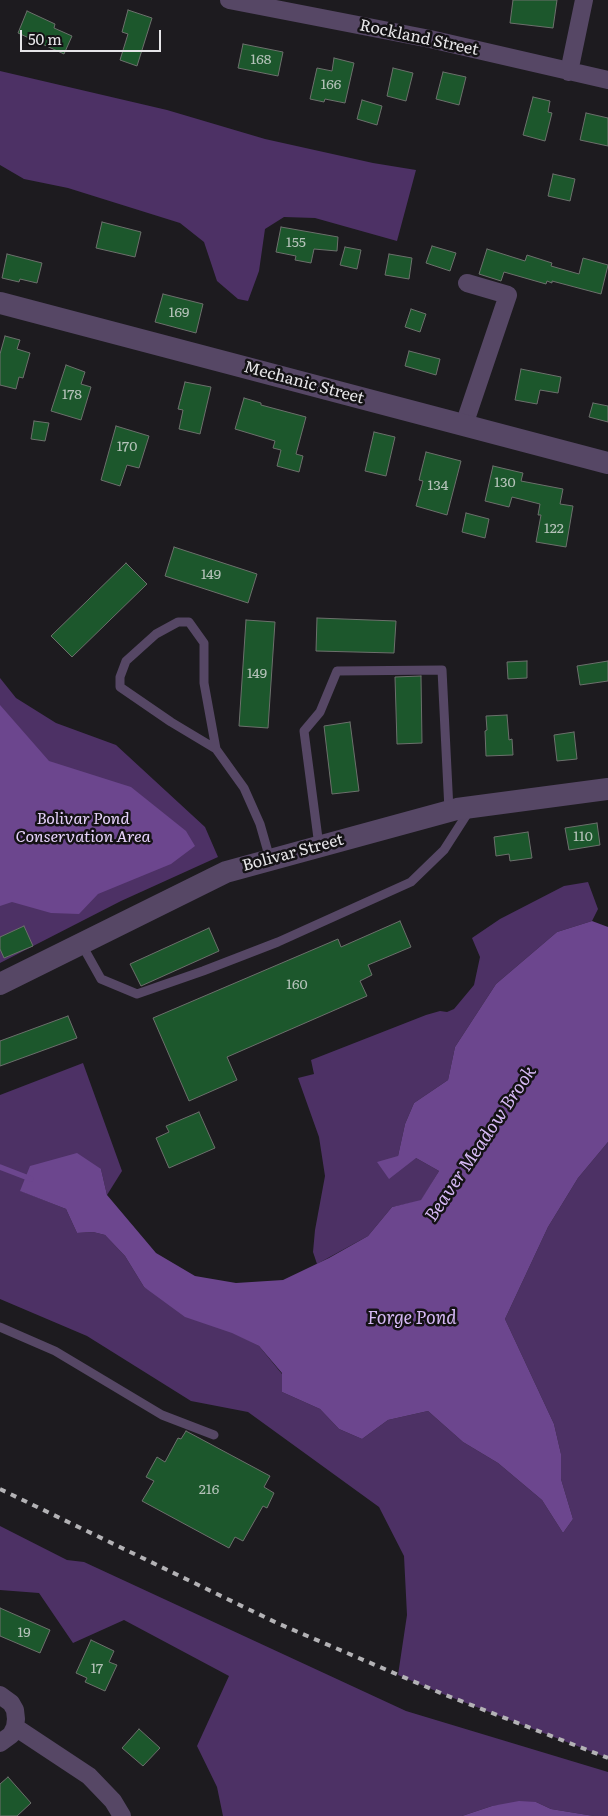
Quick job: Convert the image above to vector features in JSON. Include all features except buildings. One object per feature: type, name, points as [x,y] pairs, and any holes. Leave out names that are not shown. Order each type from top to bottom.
[{"type":"street","name":"Rockland Street","points":[[229,0],[430,39],[608,80]]},
{"type":"street","points":[[569,72],[584,0]]},
{"type":"street","points":[[464,425],[508,295],[467,283]]},
{"type":"street","name":"Mechanic Street","points":[[0,303],[608,463]]},
{"type":"street","name":"Bolivar Street","points":[[0,984],[81,942],[226,872],[450,811],[608,789]]},
{"type":"street","points":[[0,1695],[15,1710],[15,1727],[11,1734],[0,1743]]},
{"type":"street","points":[[15,1727],[89,1776],[113,1801],[122,1816]]},
{"type":"lane","points":[[216,749],[204,683],[204,643],[189,622],[178,622],[156,634],[126,661],[120,677],[120,687],[171,722],[216,749],[244,788],[260,824],[270,859]]},
{"type":"lane","points":[[319,846],[304,731],[320,712],[337,671],[442,670],[450,811]]},
{"type":"lane","points":[[81,942],[101,979],[137,994],[278,942],[411,882],[444,850],[472,807]]},
{"type":"lane","points":[[0,1327],[55,1351],[162,1415],[214,1436]]},
{"type":"green space","points":[[0,71],[167,110],[265,139],[373,163],[416,170],[397,241],[315,218],[284,217],[265,229],[259,271],[248,301],[238,299],[217,281],[204,242],[180,223],[68,188],[24,179],[0,165]]},
{"type":"green space","name":"Bolivar Pond Conservation Area","points":[[0,678],[16,698],[56,723],[116,745],[205,827],[218,857],[121,901],[0,963]]},
{"type":"green space","points":[[588,882],[598,909],[592,921],[557,932],[496,984],[455,1047],[448,1080],[414,1103],[405,1124],[398,1156],[416,1158],[439,1171],[421,1201],[392,1207],[368,1236],[317,1264],[313,1252],[315,1230],[325,1176],[319,1137],[298,1078],[314,1074],[311,1060],[426,1015],[454,1009],[474,985],[480,957],[472,938],[500,919],[564,886]]},
{"type":"green space","points":[[83,1063],[122,1171],[107,1195],[101,1169],[21,1191],[66,1209],[77,1233],[93,1232],[105,1235],[125,1256],[144,1287],[259,1346],[282,1374],[282,1392],[320,1409],[339,1429],[362,1439],[388,1420],[428,1411],[463,1442],[498,1463],[542,1500],[563,1533],[573,1519],[561,1479],[561,1454],[554,1424],[505,1319],[548,1227],[578,1178],[608,1142],[608,1758],[398,1675],[407,1615],[404,1556],[379,1507],[248,1412],[191,1401],[87,1336],[0,1299],[0,1095]]},
{"type":"green space","points":[[0,1526],[67,1560],[84,1562],[406,1711],[608,1772],[608,1816],[594,1816],[551,1809],[536,1802],[492,1806],[462,1816],[223,1816],[217,1787],[197,1746],[229,1676],[124,1620],[73,1643],[39,1593],[0,1590]]},
{"type":"water","name":"Bolivar Pond Conservation Area","points":[[0,705],[49,761],[131,787],[186,831],[195,846],[171,864],[98,894],[79,914],[51,913],[12,902],[0,906]]},
{"type":"water","name":"Forge Pond","points":[[592,921],[608,927],[608,1142],[578,1178],[548,1227],[505,1319],[554,1424],[561,1454],[561,1479],[573,1519],[563,1533],[542,1500],[498,1463],[463,1442],[428,1411],[388,1420],[362,1439],[339,1429],[320,1409],[282,1392],[282,1373],[259,1346],[232,1333],[185,1317],[144,1287],[125,1256],[105,1235],[93,1232],[77,1233],[66,1209],[20,1191],[30,1166],[77,1153],[101,1169],[107,1195],[156,1253],[195,1276],[236,1283],[283,1280],[329,1258],[368,1236],[392,1207],[421,1200],[439,1171],[416,1158],[389,1179],[377,1162],[398,1156],[405,1124],[414,1103],[448,1080],[455,1047],[496,984],[557,932]]},
{"type":"water","points":[[519,1801],[536,1802],[551,1809],[594,1816],[462,1816],[492,1806]]},
{"type":"waterway","name":"Beaver Meadow Brook","points":[[0,1167],[31,1179]]},
{"type":"railway","points":[[0,1489],[277,1623],[443,1694],[608,1758]]}]
